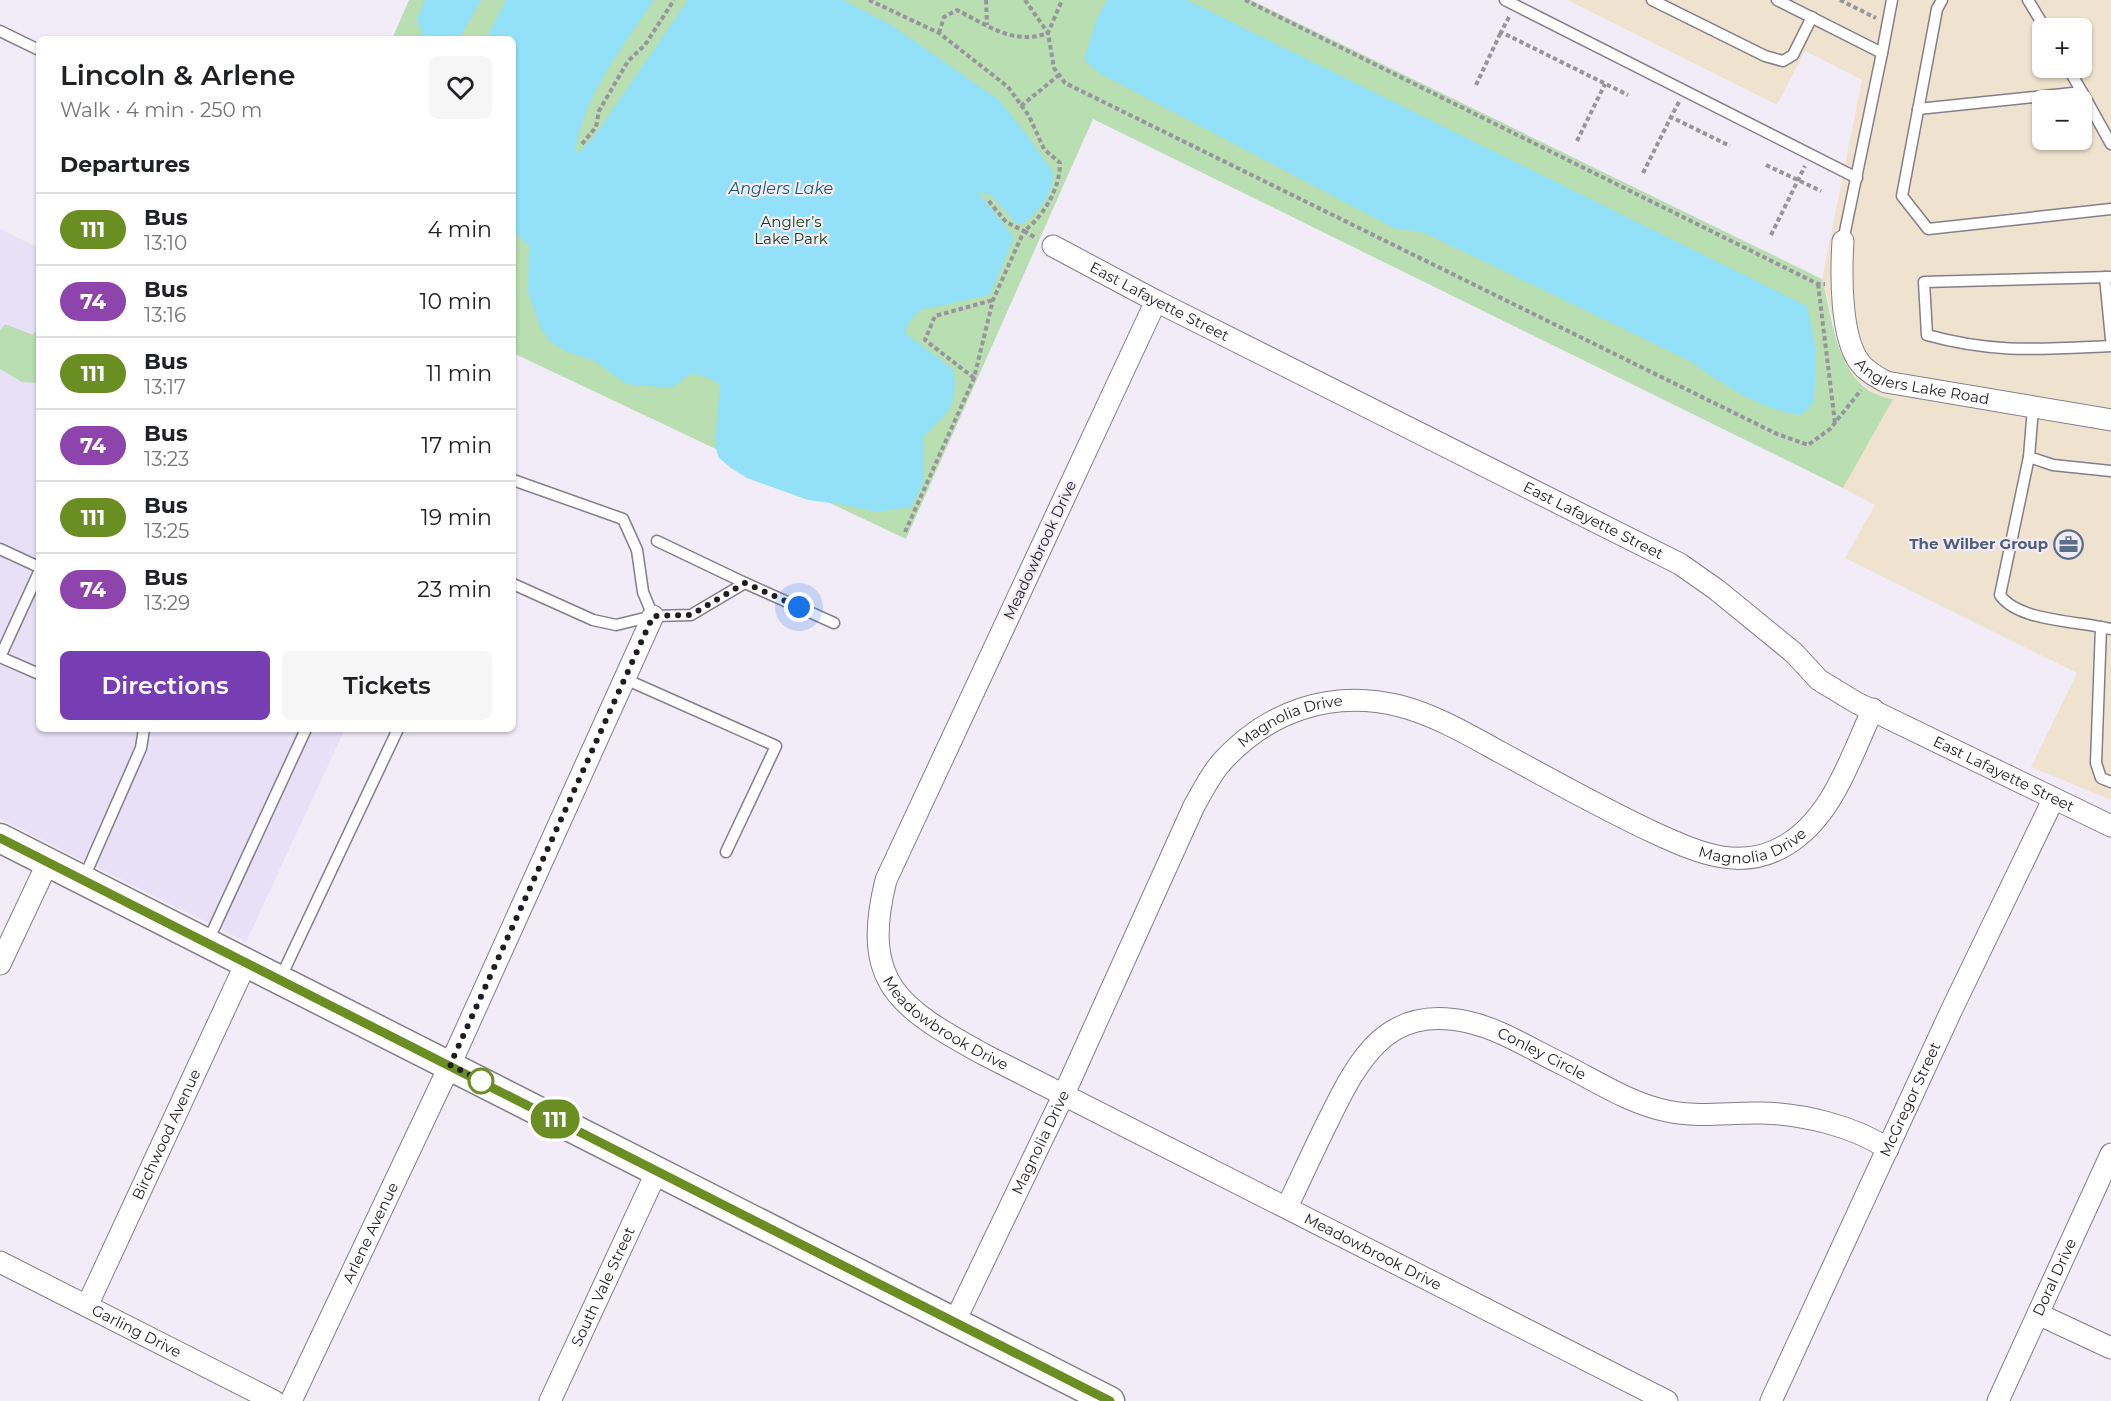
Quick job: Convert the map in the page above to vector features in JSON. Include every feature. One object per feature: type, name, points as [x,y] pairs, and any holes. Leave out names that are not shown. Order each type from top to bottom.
[{"type":"main road","points":[[0,838],[955,1321],[1094,1397]]},
{"type":"street","name":"Anglers Lake Road","points":[[1843,241],[1841,265],[1849,337],[1853,352],[1861,364],[1873,375],[1886,382],[2111,420]]},
{"type":"street","name":"East Lafayette Street","points":[[1053,246],[1156,301],[1680,564],[1717,590],[1794,653],[1819,680],[2054,800],[2111,826]]},
{"type":"street","name":"Meadowbrook Drive","points":[[1156,301],[886,880],[878,923],[878,949],[888,978],[904,1004],[933,1026],[1667,1401]]},
{"type":"street","name":"Arlene Avenue","points":[[291,1401],[450,1065],[653,616]]},
{"type":"street","name":"Magnolia Drive","points":[[955,1321],[1064,1094],[1194,806],[1219,765],[1251,733],[1292,710],[1347,700],[1401,706],[1474,738],[1625,819],[1689,848],[1713,857],[1737,858],[1764,854],[1785,846],[1805,831],[1824,809],[1838,785],[1873,709]]},
{"type":"street","name":"McGregor Street","points":[[1772,1401],[1952,1009],[2054,800]]},
{"type":"street","points":[[0,964],[48,862]]},
{"type":"street","name":"Birchwood Avenue","points":[[87,1306],[246,963]]},
{"type":"street","name":"Conley Circle","points":[[1287,1206],[1353,1070],[1376,1042],[1405,1025],[1445,1018],[1470,1023],[1552,1059],[1618,1094],[1668,1111],[1706,1115],[1779,1114],[1844,1129],[1888,1149]]},
{"type":"street","name":"Doral Drive","points":[[1998,1401],[2111,1154]]},
{"type":"street","name":"South Vale Street","points":[[550,1401],[657,1171]]},
{"type":"street","name":"Garling Drive","points":[[0,1262],[274,1401]]},
{"type":"street","points":[[2038,1314],[2111,1348]]},
{"type":"lane","points":[[1652,0],[1765,56],[1784,61],[1793,54],[1812,17]]},
{"type":"lane","points":[[1777,0],[1882,53]]},
{"type":"lane","points":[[1843,241],[1893,0]]},
{"type":"lane","points":[[1942,0],[1937,9],[1902,196],[1928,229],[2111,209]]},
{"type":"lane","points":[[2028,0],[2039,18]]},
{"type":"lane","points":[[1510,3],[1857,178]]},
{"type":"lane","points":[[0,31],[36,49]]},
{"type":"lane","points":[[1918,109],[2032,97]]},
{"type":"lane","points":[[2092,110],[2111,144]]},
{"type":"lane","points":[[2111,339],[2108,277],[1924,282],[1927,335],[1967,346],[2032,351],[2111,346]]},
{"type":"lane","points":[[2034,408],[2029,457],[2000,595],[2006,604],[2019,612],[2106,628],[2096,763],[2101,778],[2111,782]]},
{"type":"lane","points":[[2029,457],[2053,465],[2111,471]]},
{"type":"lane","points":[[516,481],[623,519],[637,550],[643,592],[653,616]]},
{"type":"lane","points":[[657,541],[834,623]]},
{"type":"lane","points":[[0,549],[36,566]]},
{"type":"lane","points":[[36,579],[0,657],[36,673]]},
{"type":"lane","points":[[516,585],[592,620],[616,625],[653,616],[691,615],[745,583]]},
{"type":"lane","points":[[625,679],[776,746],[726,852]]},
{"type":"lane","points":[[83,880],[141,748],[144,732]]},
{"type":"lane","points":[[207,943],[305,732]]},
{"type":"lane","points":[[280,979],[397,732]]},
{"type":"path","points":[[582,144],[596,127],[599,111],[628,62],[645,45],[674,0]]},
{"type":"path","points":[[869,0],[939,33],[1008,87],[1022,106],[1044,149],[1060,163],[1060,180],[1036,222],[1024,231],[993,300],[974,378],[905,532]]},
{"type":"path","points":[[986,0],[987,25]]},
{"type":"path","points":[[1024,0],[1048,33],[1054,68],[1065,83],[1777,434],[1808,445],[1820,439],[1873,375]]},
{"type":"path","points":[[939,33],[944,17],[957,10],[1004,36],[1036,38],[1048,33],[1062,0]]},
{"type":"path","points":[[1245,0],[1818,284],[1843,286]]},
{"type":"path","points":[[1840,0],[1888,24]]},
{"type":"path","points":[[1476,85],[1501,32],[1510,3]]},
{"type":"path","points":[[1501,32],[1628,95]]},
{"type":"path","points":[[1022,106],[1059,75]]},
{"type":"path","points":[[1577,141],[1605,84]]},
{"type":"path","points":[[1643,173],[1684,91]]},
{"type":"path","points":[[1671,117],[1730,146]]},
{"type":"path","points":[[1771,235],[1810,154]]},
{"type":"path","points":[[1766,165],[1821,191]]},
{"type":"path","points":[[988,200],[1006,222],[1053,246]]},
{"type":"path","points":[[1818,284],[1835,423]]},
{"type":"path","points":[[974,378],[925,340],[935,316],[993,300]]},
{"type":"shaded area","points":[[1567,0],[2111,0],[2111,800],[2031,767],[2077,673],[1845,558],[1875,505],[1843,488],[1892,399],[1880,397],[1851,376],[1844,362],[1822,279],[1862,80],[1805,51],[1777,105]]},
{"type":"shaded area","points":[[0,229],[36,247],[36,732],[344,732],[246,942],[0,819]]},
{"type":"green space","name":"Angler’s Lake Park","points":[[409,0],[1251,0],[1822,279],[1835,334],[1849,369],[1860,383],[1874,393],[1893,399],[1843,488],[1093,119],[906,539],[516,354],[516,36],[393,36]]},
{"type":"green space","points":[[5,324],[33,335],[36,330],[36,383],[22,382],[0,369],[0,331]]},
{"type":"water","points":[[425,0],[481,0],[461,36],[423,36],[417,19]]},
{"type":"water","name":"Anglers Lake","points":[[506,0],[654,0],[594,93],[579,134],[575,155],[594,137],[688,0],[843,0],[891,25],[999,100],[1053,172],[1052,186],[1045,201],[1027,222],[1017,224],[991,195],[978,192],[1014,237],[990,295],[920,310],[910,321],[905,333],[954,370],[955,383],[950,408],[924,436],[923,484],[911,507],[876,512],[808,500],[747,478],[719,458],[715,445],[720,384],[701,375],[690,374],[672,388],[626,384],[593,360],[565,351],[550,341],[541,329],[528,292],[529,246],[516,233],[516,36],[488,36]]},
{"type":"water","points":[[1107,0],[1187,0],[1807,306],[1816,349],[1814,403],[1801,415],[1757,402],[1742,395],[1690,361],[1423,232],[1396,229],[1099,73],[1084,60],[1096,21]]},
{"type":"bus line","name":"111","points":[[0,838],[1110,1401]]},
{"type":"place","name":"The Wilber Group","points":[[2069,544]]},
{"type":"route","points":[[481,1081],[490,1085],[450,1065],[653,616],[691,615],[745,583],[799,607]]}]
